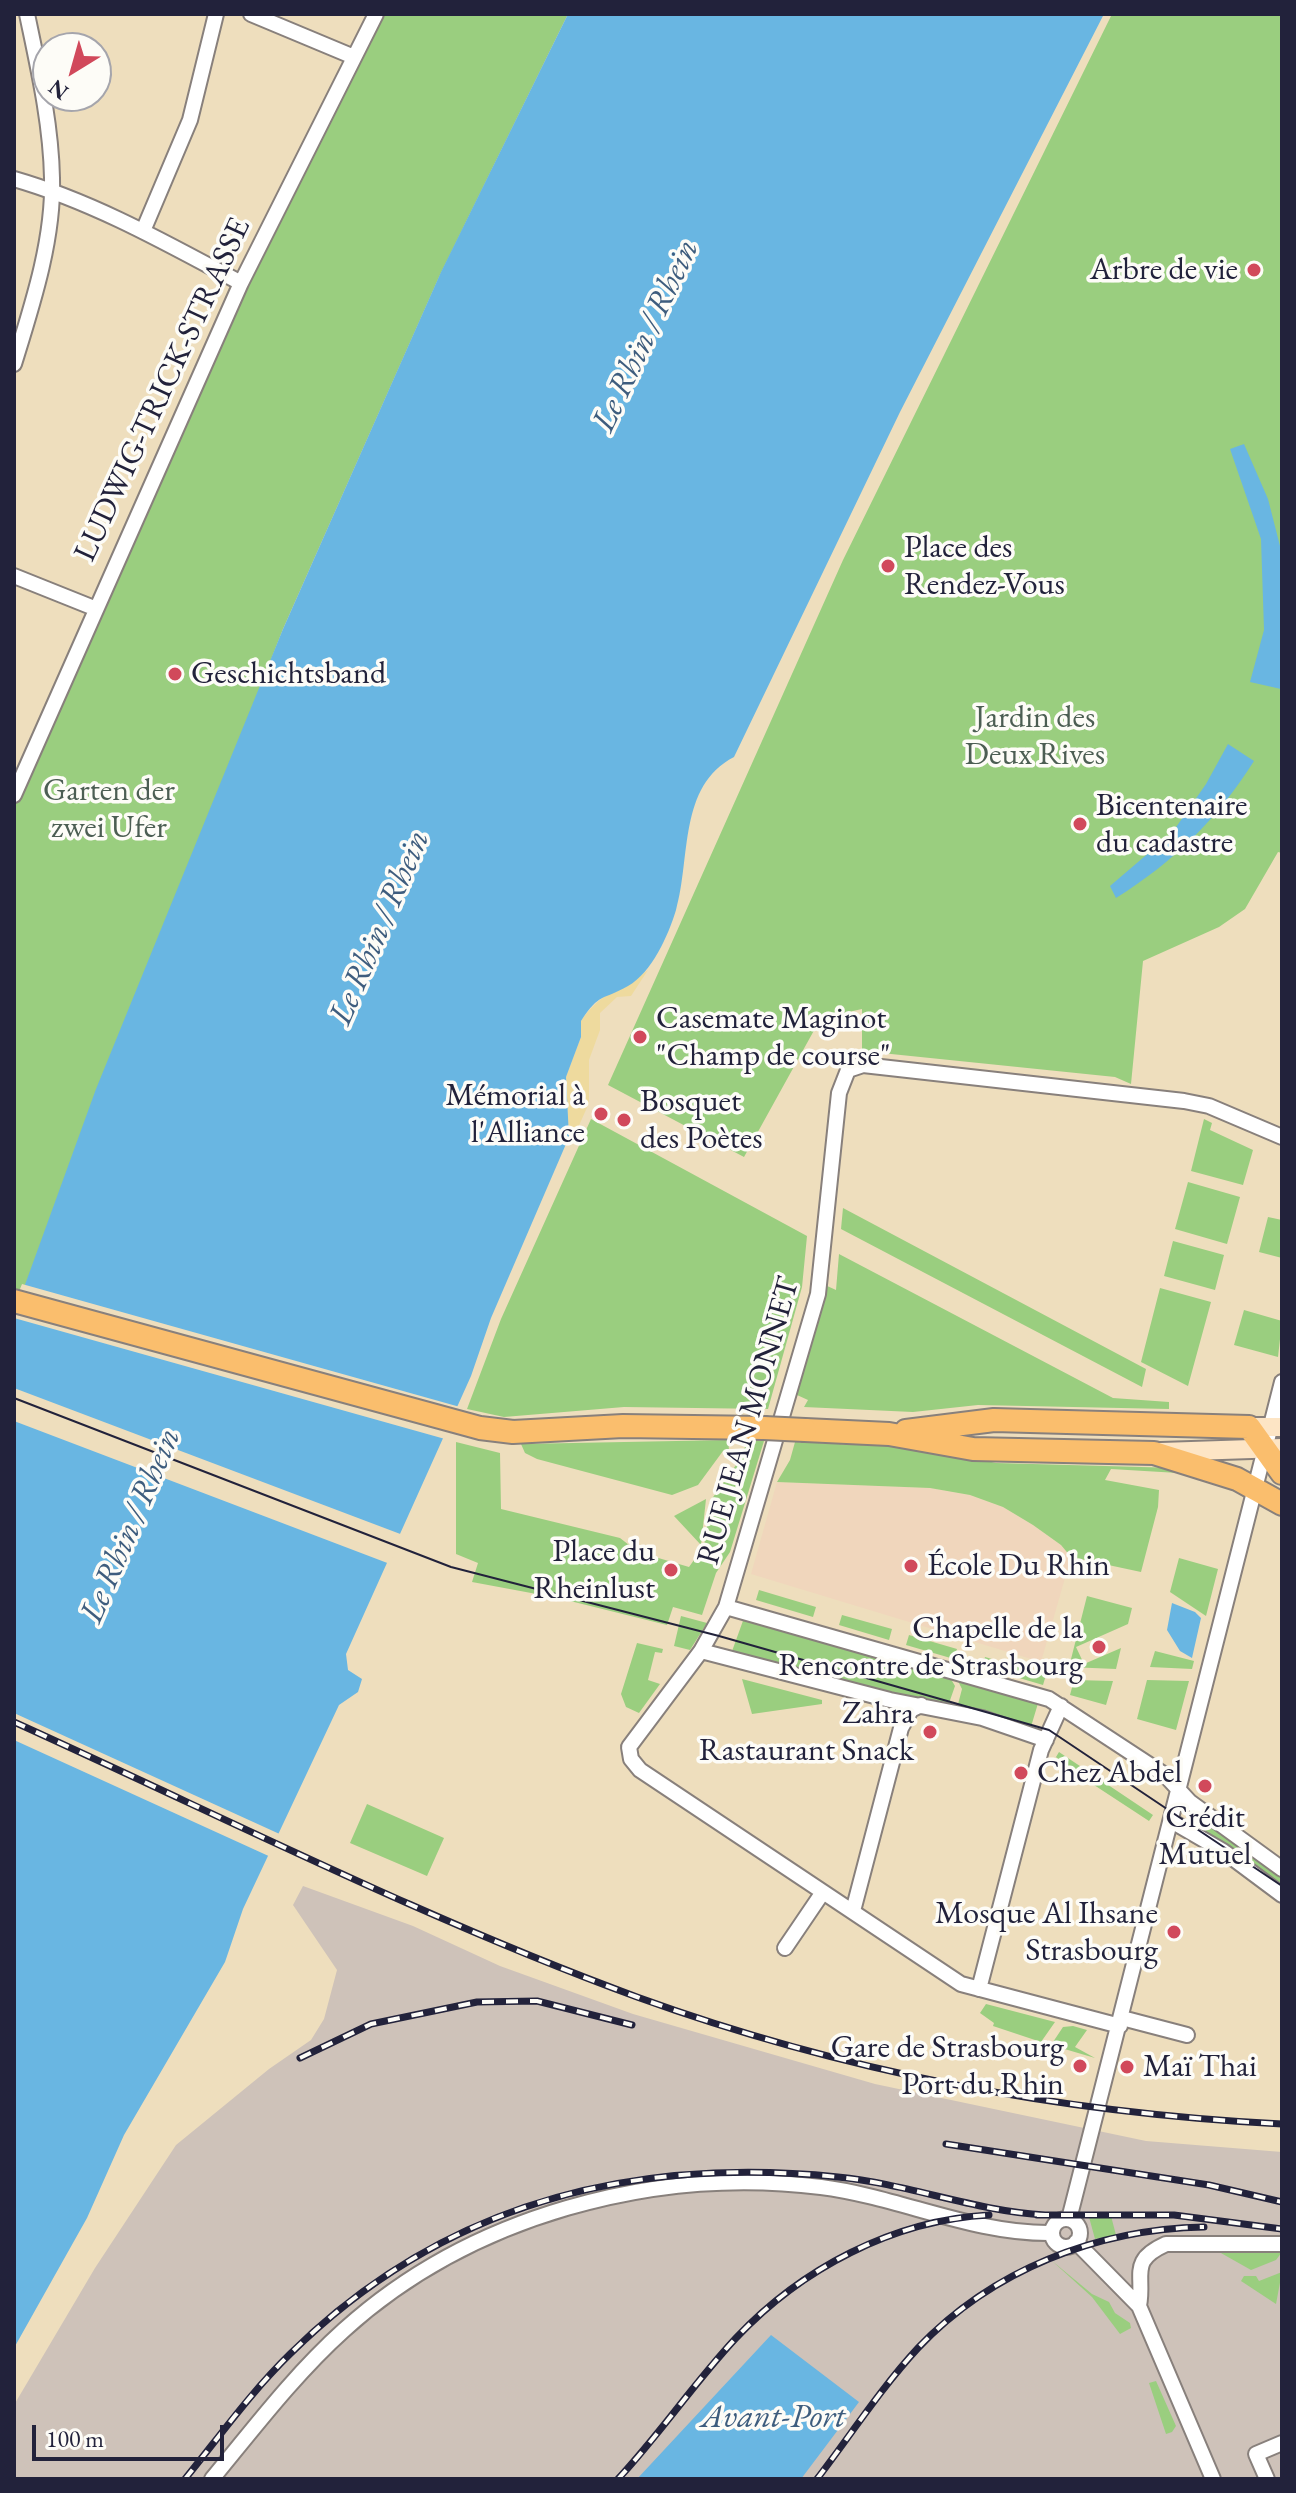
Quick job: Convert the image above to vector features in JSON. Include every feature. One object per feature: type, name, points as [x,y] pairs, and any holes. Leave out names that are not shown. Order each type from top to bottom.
[{"type":"main road","points":[[14,1301],[462,1423],[513,1432],[623,1426],[764,1428],[889,1434],[973,1449],[1154,1453],[1272,1436]]},
{"type":"main road","points":[[889,1434],[969,1420],[1272,1436]]},
{"type":"main road","points":[[1272,1436],[1282,1473]]},
{"type":"main road","points":[[1154,1453],[1255,1488],[1282,1504]]},
{"type":"street","points":[[14,364],[29,318],[52,190],[48,131],[26,14]]},
{"type":"street","points":[[143,231],[190,120],[216,14]]},
{"type":"street","points":[[251,14],[354,57]]},
{"type":"street","name":"LUDWIG-TRICK-STRASSE","points":[[14,795],[94,608],[241,283],[376,14]]},
{"type":"street","points":[[14,179],[52,190],[143,231],[241,283]]},
{"type":"street","points":[[14,576],[94,608]]},
{"type":"street","name":"RUE JEAN MONNET","points":[[823,1892],[640,1770],[631,1759],[629,1747],[701,1651],[726,1607],[816,1304],[839,1093],[848,1070],[863,1065],[1184,1101],[1209,1106],[1282,1137]]},
{"type":"street","points":[[1069,2219],[1173,1822],[1255,1488],[1272,1436],[1282,1382]]},
{"type":"street","points":[[726,1607],[1028,1693],[1061,1706],[1165,1775],[1190,1802],[1282,1869]]},
{"type":"street","points":[[701,1651],[982,1718],[1046,1740]]},
{"type":"street","points":[[853,1911],[901,1728],[911,1710],[921,1705]]},
{"type":"street","points":[[979,1989],[1046,1740],[1061,1706]]},
{"type":"street","points":[[1173,1822],[1223,1851],[1282,1895]]},
{"type":"street","points":[[785,1948],[823,1892],[961,1984],[1187,2035]]},
{"type":"street","points":[[212,2479],[316,2357],[370,2307],[455,2252],[560,2210],[669,2187],[780,2184],[861,2193],[1016,2233],[1051,2233]]},
{"type":"street","points":[[1051,2233],[1055,2223],[1069,2219]]},
{"type":"street","points":[[1051,2233],[1058,2245],[1069,2247],[1076,2242],[1079,2229],[1069,2219]]},
{"type":"street","points":[[1076,2242],[1139,2306],[1213,2479]]},
{"type":"street","points":[[1139,2306],[1138,2270],[1151,2251],[1166,2244],[1282,2244]]},
{"type":"street","points":[[1267,2479],[1256,2454],[1282,2443]]},
{"type":"shaded area","name":"École Du Rhin","points":[[777,1482],[930,1488],[970,1495],[1003,1507],[1033,1525],[1061,1545],[1071,1557],[1041,1662],[751,1574]]},
{"type":"shaded area","points":[[303,1886],[413,1926],[500,1966],[633,2014],[875,2084],[1146,2141],[1282,2152],[1282,2479],[14,2479],[14,2405],[95,2268],[176,2145],[269,2069],[311,2040],[324,2019],[337,1970],[293,1905]]},
{"type":"green space","name":"Garten der zwei Ufer","points":[[374,14],[568,14],[439,277],[283,629],[14,1314],[14,791],[98,601]]},
{"type":"green space","name":"Jardin des Deux Rives","points":[[1112,14],[1282,14],[1282,853],[1278,852],[1245,909],[1219,927],[1143,961],[1131,1084],[1115,1077],[862,1051],[862,1009],[826,1017],[817,1025],[744,1157],[608,1085],[843,560]]},
{"type":"green space","points":[[591,1119],[807,1236],[802,1287],[768,1409],[624,1407],[504,1417],[467,1409],[501,1319]]},
{"type":"green space","points":[[1204,1119],[1212,1123],[1210,1130],[1253,1150],[1243,1185],[1191,1171]]},
{"type":"green space","points":[[1188,1182],[1240,1197],[1227,1244],[1175,1229]]},
{"type":"green space","points":[[843,1208],[1146,1369],[1142,1387],[841,1229]]},
{"type":"green space","points":[[1268,1217],[1282,1220],[1282,1258],[1259,1252]]},
{"type":"green space","points":[[1173,1241],[1224,1255],[1215,1290],[1164,1276]]},
{"type":"green space","points":[[839,1254],[1113,1398],[1169,1402],[1169,1409],[978,1405],[913,1412],[804,1407],[808,1400],[797,1395],[825,1285],[836,1290]]},
{"type":"green space","points":[[1160,1288],[1211,1302],[1188,1386],[1141,1362]]},
{"type":"green space","points":[[1244,1310],[1282,1321],[1278,1357],[1234,1345]]},
{"type":"green space","points":[[728,1440],[729,1450],[723,1451],[698,1485],[672,1495],[537,1459],[525,1453],[521,1444]]},
{"type":"green space","points":[[750,1440],[764,1441],[730,1552],[716,1573],[702,1615],[673,1607],[667,1625],[558,1598],[472,1582],[478,1563],[456,1554],[456,1442],[500,1453],[501,1509],[620,1538],[638,1552],[689,1567],[704,1546],[711,1500],[746,1451],[743,1450]]},
{"type":"green space","points":[[795,1442],[929,1448],[996,1463],[1178,1468],[1178,1473],[1111,1469],[1105,1480],[1159,1490],[1158,1507],[1141,1572],[1071,1557],[1061,1545],[1033,1525],[1003,1507],[970,1495],[930,1488],[777,1482],[790,1460]]},
{"type":"green space","points":[[706,1499],[701,1545],[674,1516]]},
{"type":"green space","points":[[1179,1558],[1218,1569],[1206,1616],[1170,1592]]},
{"type":"green space","points":[[759,1590],[816,1607],[813,1617],[756,1600]]},
{"type":"green space","points":[[1087,1596],[1132,1608],[1128,1624],[1076,1647],[1084,1664],[1121,1648],[1116,1669],[1069,1667]]},
{"type":"green space","points":[[842,1615],[892,1629],[889,1640],[839,1625]]},
{"type":"green space","points":[[681,1616],[707,1623],[690,1650],[674,1646]]},
{"type":"green space","points":[[744,1618],[948,1674],[955,1686],[948,1706],[893,1696],[731,1654]]},
{"type":"green space","points":[[909,1635],[957,1649],[954,1659],[906,1645]]},
{"type":"green space","points":[[637,1643],[663,1649],[662,1653],[655,1652],[648,1680],[660,1684],[639,1713],[626,1707],[621,1694]]},
{"type":"green space","points":[[1155,1651],[1194,1661],[1192,1669],[1150,1667]]},
{"type":"green space","points":[[985,1657],[1046,1675],[1043,1685],[982,1667]]},
{"type":"green space","points":[[955,1675],[1039,1700],[1030,1730],[957,1708],[962,1689]]},
{"type":"green space","points":[[742,1679],[822,1700],[822,1704],[752,1714]]},
{"type":"green space","points":[[1074,1680],[1113,1681],[1106,1705],[1070,1695]]},
{"type":"green space","points":[[1147,1680],[1189,1681],[1176,1730],[1137,1719]]},
{"type":"green space","points":[[1059,1752],[1153,1815],[1149,1821],[1065,1766],[1056,1757]]},
{"type":"green space","points":[[367,1804],[444,1838],[427,1876],[350,1843]]},
{"type":"green space","points":[[1197,1815],[1282,1874],[1282,1890],[1194,1829]]},
{"type":"green space","points":[[986,2004],[1055,2022],[1041,2042],[993,2026],[994,2023],[980,2013]]},
{"type":"green space","points":[[1063,2027],[1087,2030],[1075,2047],[1095,2058],[1051,2045]]},
{"type":"green space","points":[[1111,2216],[1116,2235],[1095,2239],[1089,2217]]},
{"type":"green space","points":[[1212,2248],[1223,2248],[1224,2253],[1244,2253],[1244,2248],[1254,2248],[1254,2253],[1278,2253],[1279,2249],[1282,2252],[1276,2260],[1251,2270]]},
{"type":"green space","points":[[1051,2260],[1092,2294],[1109,2302],[1115,2313],[1130,2323],[1131,2328],[1120,2334],[1092,2297]]},
{"type":"green space","points":[[1282,2272],[1276,2304],[1241,2281],[1244,2276],[1256,2276],[1259,2281]]},
{"type":"green space","points":[[1156,2381],[1176,2426],[1166,2434],[1149,2383]]},
{"type":"sand","points":[[648,970],[631,996],[617,997],[600,1013],[600,1030],[589,1060],[589,1103],[573,1139],[569,1137],[566,1077],[581,1037],[581,1021],[596,1003]]},
{"type":"water","name":"Le Rhin / Rhein","points":[[568,14],[1104,14],[900,412],[734,757],[716,770],[703,786],[690,825],[676,910],[664,942],[637,980],[597,1001],[581,1021],[581,1037],[566,1077],[569,1137],[491,1318],[471,1376],[346,1654],[348,1670],[362,1679],[358,1692],[339,1705],[243,1909],[225,1962],[124,2135],[87,2218],[14,2348],[14,1315],[96,1089],[283,629],[441,272]]},
{"type":"water","points":[[1244,444],[1268,499],[1280,546],[1281,689],[1250,682],[1264,630],[1261,539],[1230,449]]},
{"type":"water","points":[[1228,744],[1254,761],[1240,782],[1210,820],[1176,854],[1116,898],[1110,886],[1172,833],[1206,784]]},
{"type":"water","points":[[1172,1603],[1195,1612],[1201,1618],[1192,1658],[1180,1651],[1167,1630]]},
{"type":"water","name":"Avant-Port","points":[[771,2335],[859,2402],[801,2479],[637,2479]]},
{"type":"pier","points":[[22,1284],[460,1407],[445,1439],[14,1318],[14,1304]]},
{"type":"pier","points":[[14,1388],[403,1535],[390,1564],[14,1421]]},
{"type":"pier","points":[[14,1713],[284,1836],[273,1858],[14,1740]]},
{"type":"tram line","points":[[14,1398],[451,1567],[719,1636],[1049,1730],[1282,1886]]},
{"type":"railway","points":[[14,1722],[479,1934],[558,1967],[715,2024],[874,2067],[1036,2099],[1118,2110],[1282,2124]]},
{"type":"railway","points":[[300,2058],[371,2024],[477,2002],[537,2001],[632,2025]]},
{"type":"railway","points":[[946,2144],[1209,2185],[1282,2202]]},
{"type":"railway","points":[[185,2479],[276,2369],[349,2302],[410,2260],[475,2227],[543,2201],[613,2184],[686,2175],[761,2172],[864,2180],[993,2208],[1045,2215]]},
{"type":"railway","points":[[618,2479],[736,2338],[789,2290],[851,2252],[884,2238],[953,2219],[989,2215]]},
{"type":"railway","points":[[1037,2215],[1174,2215],[1282,2229]]},
{"type":"railway","points":[[817,2479],[904,2363],[947,2320],[979,2296],[1049,2259],[1086,2246],[1125,2236],[1204,2227]]},
{"type":"place","name":"Arbre de vie","points":[[1254,270]]},
{"type":"place","name":"Place des Rendez-Vous","points":[[888,566]]},
{"type":"place","name":"Geschichtsband","points":[[175,674]]},
{"type":"place","name":"Bicentenaire du cadastre","points":[[1080,824]]},
{"type":"place","name":"Casemate Maginot \"Champ de course\"","points":[[640,1037]]},
{"type":"place","name":"Mémorial à l'Alliance","points":[[601,1114]]},
{"type":"place","name":"Bosquet des Poètes","points":[[624,1120]]},
{"type":"place","name":"École Du Rhin","points":[[911,1566]]},
{"type":"place","name":"Place du Rheinlust","points":[[671,1570]]},
{"type":"place","name":"Chapelle de la Rencontre de Strasbourg","points":[[1099,1647]]},
{"type":"place","name":"Zahra Rastaurant Snack","points":[[930,1732]]},
{"type":"place","name":"Chez Abdel","points":[[1021,1773]]},
{"type":"place","name":"Crédit Mutuel","points":[[1205,1786]]},
{"type":"place","name":"Mosque Al Ihsane Strasbourg","points":[[1174,1932]]},
{"type":"place","name":"Gare de Strasbourg Port du Rhin","points":[[1080,2066]]},
{"type":"place","name":"Maï Thai","points":[[1127,2067]]}]
